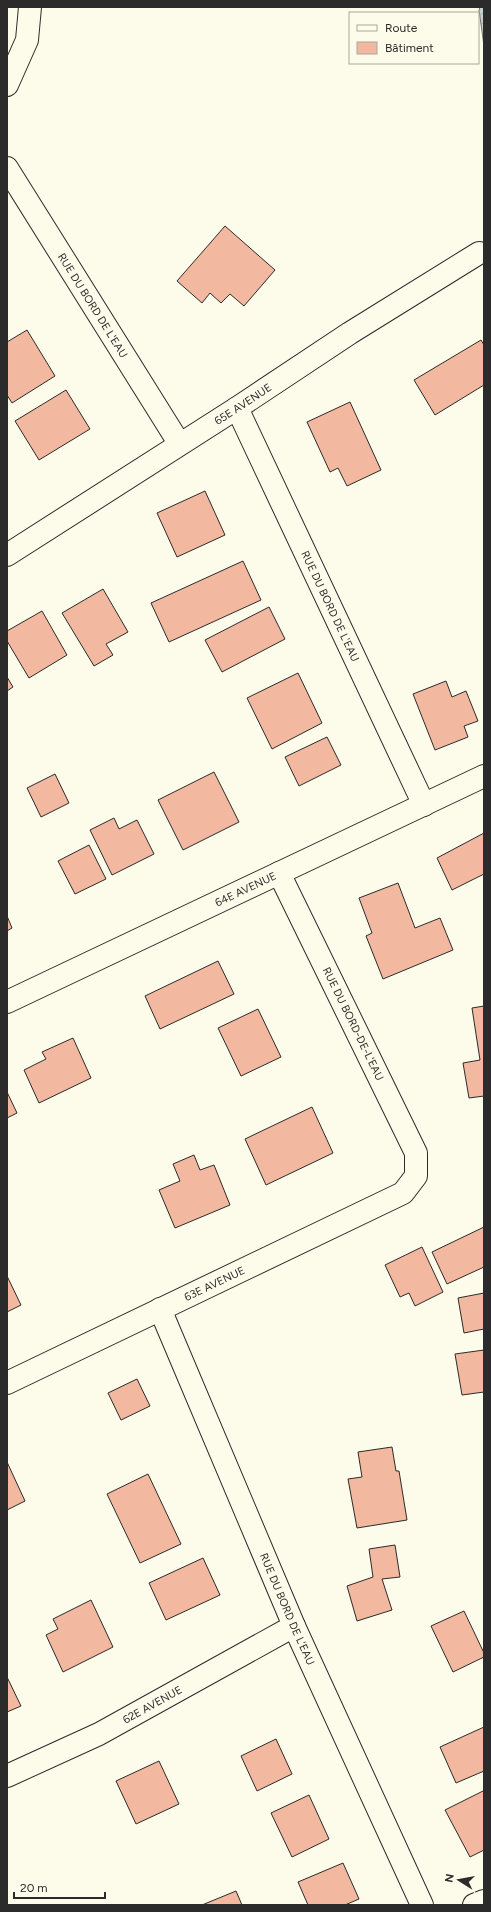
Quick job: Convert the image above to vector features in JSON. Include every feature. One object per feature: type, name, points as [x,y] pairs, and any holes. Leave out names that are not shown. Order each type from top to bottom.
[{"type":"street","points":[[7,84],[27,40],[30,7]]},
{"type":"street","name":"RUE DU BORD DE L'EAU","points":[[7,168],[179,443]]},
{"type":"street","name":"65E AVENUE","points":[[7,555],[179,443],[237,408],[350,333],[479,253]]},
{"type":"street","name":"RUE DU BORD DE L'EAU","points":[[237,408],[424,805]]},
{"type":"street","name":"64E AVENUE","points":[[7,1002],[484,776]]},
{"type":"street","name":"RUE DU BORD-DE-L'EAU","points":[[279,873],[416,1153],[416,1176]]},
{"type":"street","name":"63E AVENUE","points":[[7,1383],[403,1192],[416,1176]]},
{"type":"street","name":"RUE DU BORD DE L'EAU","points":[[160,1309],[294,1626],[422,1905]]},
{"type":"street","name":"62E AVENUE","points":[[7,1776],[99,1734],[294,1626]]},
{"type":"street","points":[[474,1905],[484,1901]]},
{"type":"water","points":[[480,7],[484,7],[484,46],[479,10]]},
{"type":"building","points":[[225,226],[275,270],[244,306],[230,294],[221,303],[210,293],[202,303],[177,281]]},
{"type":"building","points":[[27,330],[55,376],[12,403],[7,395],[7,342]]},
{"type":"building","points":[[481,340],[484,345],[484,385],[435,415],[414,380]]},
{"type":"building","points":[[66,390],[90,429],[39,460],[15,421]]},
{"type":"building","points":[[350,402],[381,470],[347,486],[338,468],[330,472],[307,422]]},
{"type":"building","points":[[205,491],[225,535],[177,557],[157,513]]},
{"type":"building","points":[[243,561],[261,600],[169,642],[151,603]]},
{"type":"building","points":[[103,589],[128,632],[106,644],[113,655],[94,666],[62,613]]},
{"type":"building","points":[[269,607],[285,639],[222,672],[205,640]]},
{"type":"building","points":[[42,611],[67,655],[29,678],[7,641],[7,631]]},
{"type":"building","points":[[298,673],[322,723],[272,749],[247,698]]},
{"type":"building","points":[[7,677],[13,687],[7,691]]},
{"type":"building","points":[[446,681],[452,697],[466,691],[478,721],[464,726],[468,737],[435,750],[413,694]]},
{"type":"building","points":[[327,737],[341,765],[299,786],[285,757]]},
{"type":"building","points":[[214,772],[239,822],[183,850],[158,800]]},
{"type":"building","points":[[55,774],[69,803],[41,817],[27,788]]},
{"type":"building","points":[[114,818],[119,829],[137,820],[154,854],[112,875],[90,830]]},
{"type":"building","points":[[484,833],[484,874],[452,890],[437,858]]},
{"type":"building","points":[[89,845],[106,879],[75,894],[58,861]]},
{"type":"building","points":[[398,883],[415,928],[440,918],[453,950],[383,979],[366,936],[372,933],[359,898]]},
{"type":"building","points":[[7,916],[12,928],[7,931]]},
{"type":"building","points":[[218,961],[234,994],[160,1029],[145,996]]},
{"type":"building","points":[[484,1006],[484,1096],[469,1098],[463,1063],[480,1060],[472,1008]]},
{"type":"building","points":[[258,1009],[281,1057],[241,1076],[218,1028]]},
{"type":"building","points":[[73,1038],[91,1078],[39,1103],[24,1070],[46,1059],[42,1052]]},
{"type":"building","points":[[7,1092],[17,1113],[7,1118]]},
{"type":"building","points":[[312,1107],[333,1153],[266,1185],[245,1139]]},
{"type":"building","points":[[194,1155],[200,1170],[214,1165],[230,1205],[175,1228],[159,1190],[180,1181],[173,1164]]},
{"type":"building","points":[[484,1227],[484,1267],[447,1284],[432,1252]]},
{"type":"building","points":[[422,1247],[443,1292],[415,1306],[409,1293],[400,1297],[385,1265]]},
{"type":"building","points":[[7,1276],[21,1305],[7,1312]]},
{"type":"building","points":[[484,1293],[484,1329],[464,1333],[458,1298]]},
{"type":"building","points":[[484,1350],[484,1392],[462,1395],[455,1354]]},
{"type":"building","points":[[137,1379],[150,1406],[121,1420],[108,1393]]},
{"type":"building","points":[[392,1447],[396,1471],[399,1471],[407,1520],[357,1528],[348,1479],[362,1477],[358,1452]]},
{"type":"building","points":[[7,1462],[25,1501],[7,1510]]},
{"type":"building","points":[[148,1474],[181,1544],[140,1563],[107,1494]]},
{"type":"building","points":[[395,1545],[400,1577],[382,1579],[392,1610],[357,1621],[347,1586],[373,1577],[369,1549]]},
{"type":"building","points":[[203,1558],[220,1595],[166,1620],[149,1583]]},
{"type":"building","points":[[91,1600],[113,1647],[63,1672],[46,1635],[58,1629],[53,1619]]},
{"type":"building","points":[[464,1611],[484,1653],[484,1657],[453,1672],[431,1626]]},
{"type":"building","points":[[7,1677],[21,1706],[7,1712]]},
{"type":"building","points":[[484,1727],[484,1771],[456,1783],[440,1747]]},
{"type":"building","points":[[276,1739],[292,1774],[257,1791],[241,1756]]},
{"type":"building","points":[[159,1761],[179,1804],[136,1824],[116,1781]]},
{"type":"building","points":[[483,1791],[484,1850],[470,1857],[445,1810]]},
{"type":"building","points":[[309,1795],[329,1839],[292,1857],[271,1813]]},
{"type":"building","points":[[343,1863],[359,1899],[345,1905],[308,1905],[298,1882]]},
{"type":"building","points":[[236,1891],[242,1905],[202,1905]]}]
